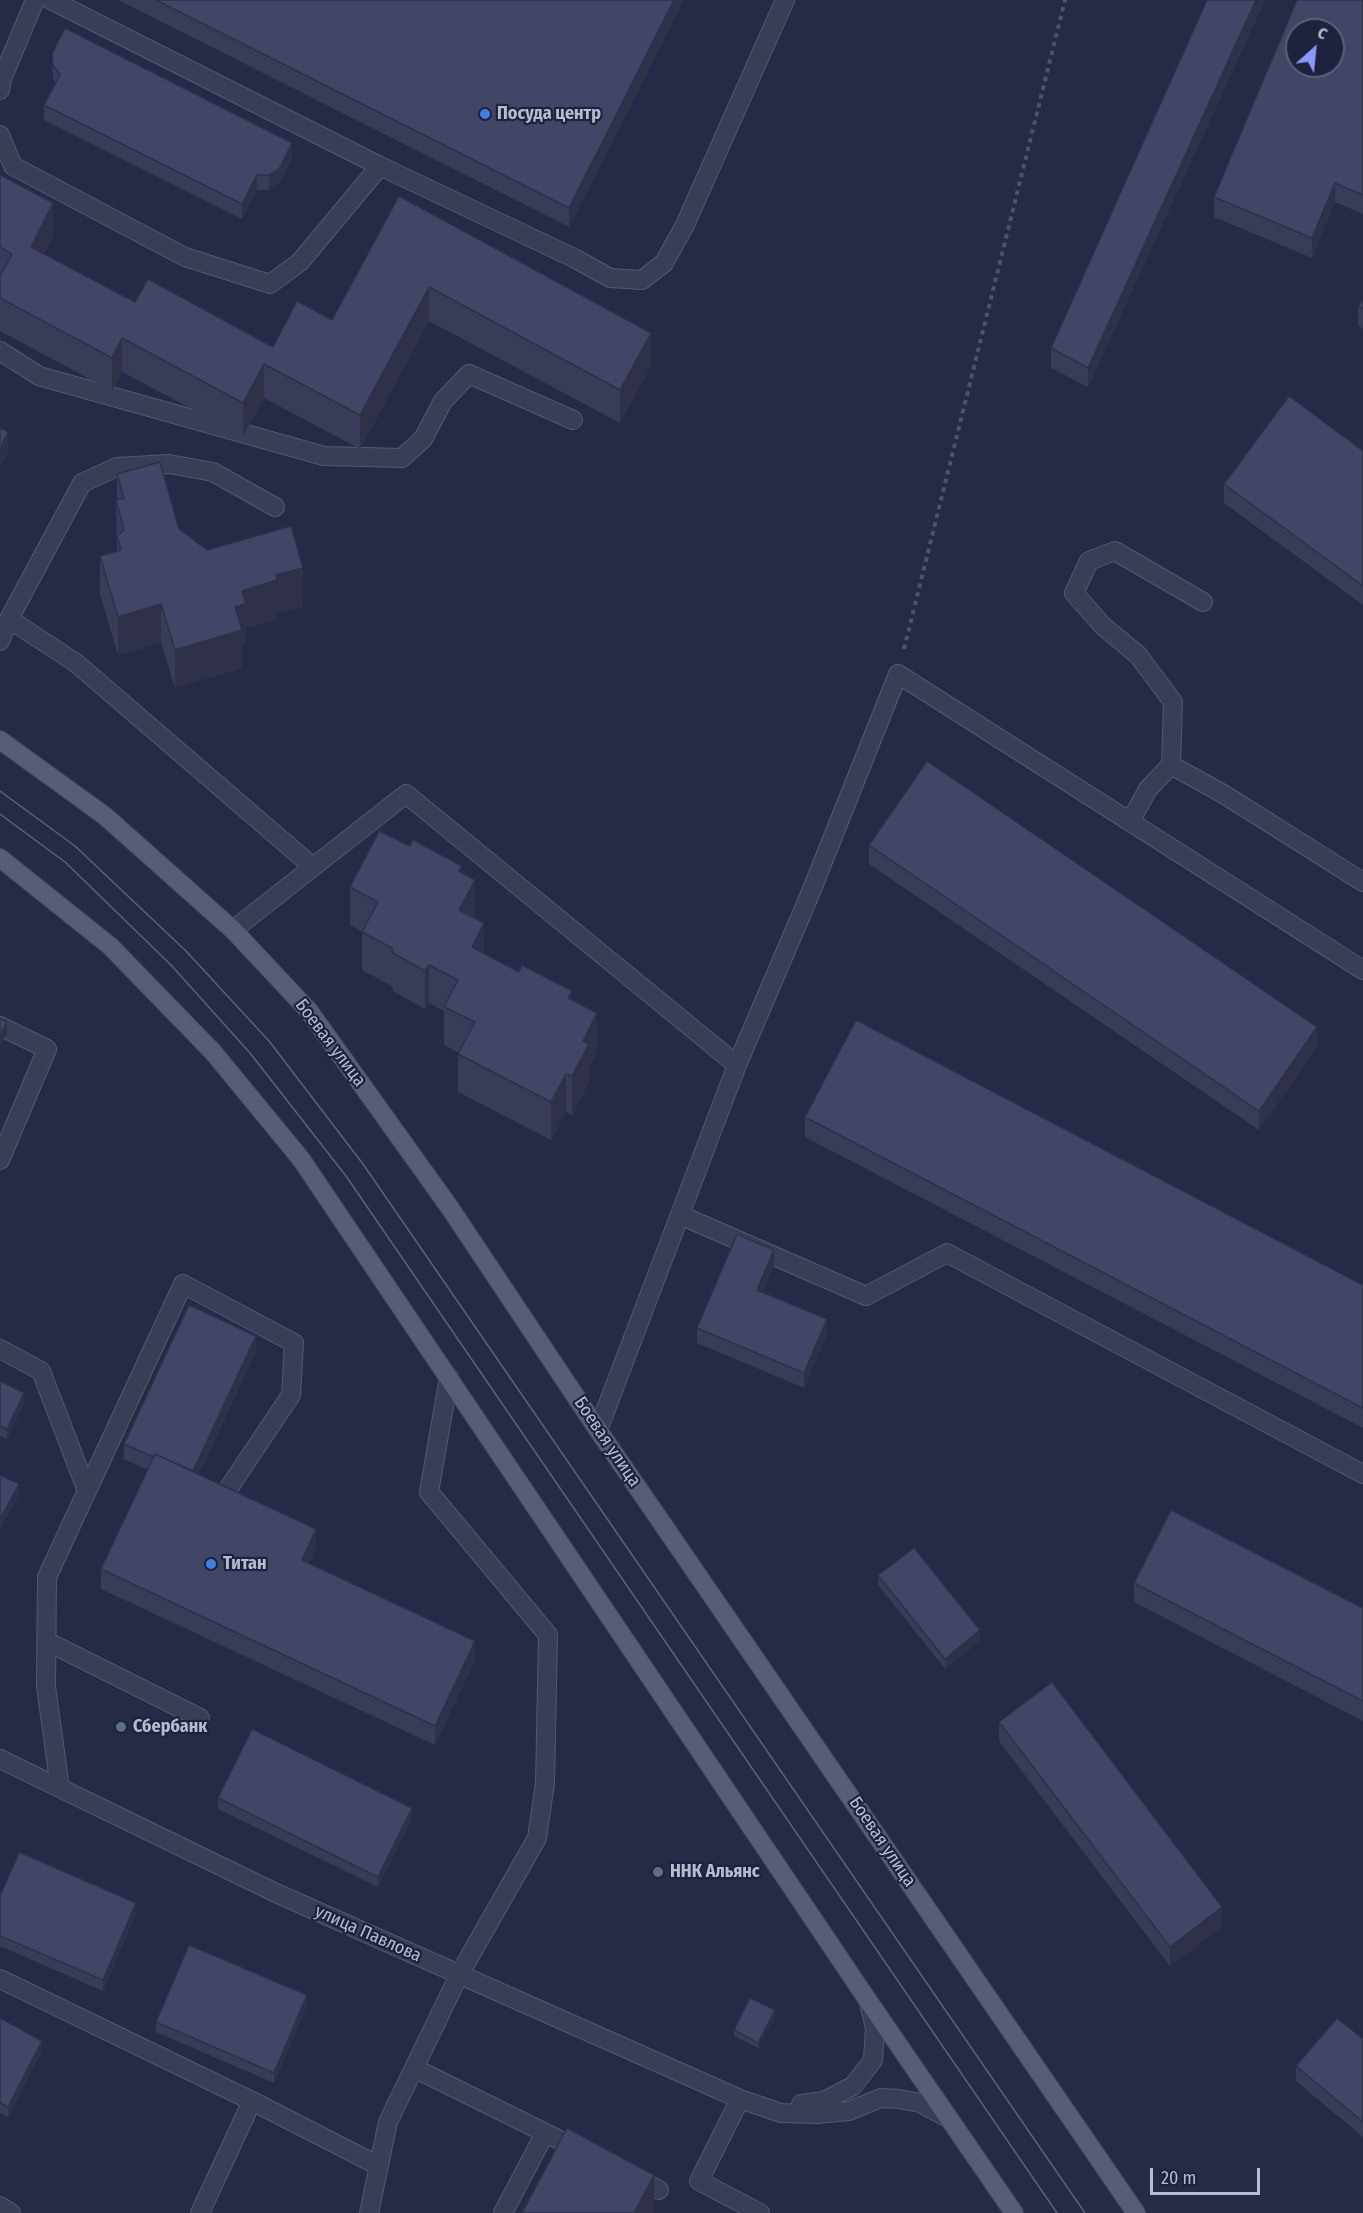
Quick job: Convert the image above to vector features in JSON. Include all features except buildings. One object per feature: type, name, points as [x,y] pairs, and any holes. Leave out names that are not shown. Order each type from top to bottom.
[{"type":"main road","name":"Боевая улица","points":[[0,740],[105,816],[233,930],[309,1011],[450,1208],[598,1430],[1136,2213]]},
{"type":"main road","points":[[0,858],[110,946],[213,1052],[301,1159],[869,2002],[1014,2213]]},
{"type":"street","points":[[0,90],[2,79],[34,0]]},
{"type":"street","points":[[51,0],[380,166],[610,278],[642,280],[664,263],[685,225],[785,0]]},
{"type":"street","points":[[0,135],[13,166],[185,257],[270,284],[300,262],[380,166]]},
{"type":"street","points":[[0,351],[39,376],[324,456],[402,458],[423,439],[443,401],[469,374],[573,420]]},
{"type":"street","points":[[0,641],[9,619],[82,483],[117,467],[169,464],[213,472],[275,507]]},
{"type":"street","points":[[1130,822],[1148,789],[1171,765],[1173,702],[1138,655],[1103,626],[1074,593],[1089,561],[1115,551],[1203,602]]},
{"type":"street","points":[[9,619],[76,663],[313,867]]},
{"type":"street","points":[[598,1430],[737,1065],[808,899],[898,675],[1363,970]]},
{"type":"street","points":[[1171,765],[1225,795],[1363,882]]},
{"type":"street","points":[[233,930],[406,794],[737,1065]]},
{"type":"street","points":[[0,1026],[47,1049],[0,1160]]},
{"type":"street","points":[[680,1215],[866,1296],[947,1253],[1363,1474]]},
{"type":"street","points":[[60,1788],[46,1686],[47,1577],[183,1284],[294,1343],[291,1395],[224,1495]]},
{"type":"street","points":[[0,1349],[41,1371],[87,1491]]},
{"type":"street","points":[[369,2213],[388,2122],[459,1975],[537,1838],[545,1783],[548,1635],[429,1491],[449,1377]]},
{"type":"street","points":[[46,1641],[200,1718]]},
{"type":"street","name":"улица Павлова","points":[[0,1759],[276,1893],[740,2099],[781,2113],[818,2114],[849,2111],[881,2098],[899,2098],[920,2103],[948,2118]]},
{"type":"street","points":[[0,1979],[252,2101],[379,2166]]},
{"type":"street","name":"улица Павлова","points":[[740,2099],[784,2106],[824,2102],[853,2086],[873,2060],[875,2028],[869,2002]]},
{"type":"street","points":[[414,2068],[597,2159]]},
{"type":"street","points":[[740,2099],[699,2181],[760,2213]]},
{"type":"street","points":[[200,2213],[252,2101]]},
{"type":"street","points":[[503,2213],[545,2133]]},
{"type":"street","points":[[618,2169],[659,2190]]},
{"type":"path","points":[[898,675],[1065,0]]},
{"type":"tram line","points":[[0,791],[75,846],[186,951],[269,1041],[363,1164],[1085,2213]]},
{"type":"tram line","points":[[0,814],[65,862],[171,965],[250,1053],[346,1176],[1057,2213]]},
{"type":"place","name":"Посуда центр","points":[[485,114]]},
{"type":"place","name":"Титан","points":[[211,1564]]},
{"type":"place","name":"Сбербанк","points":[[121,1727]]},
{"type":"place","name":"ННК Альянс","points":[[658,1872]]}]
